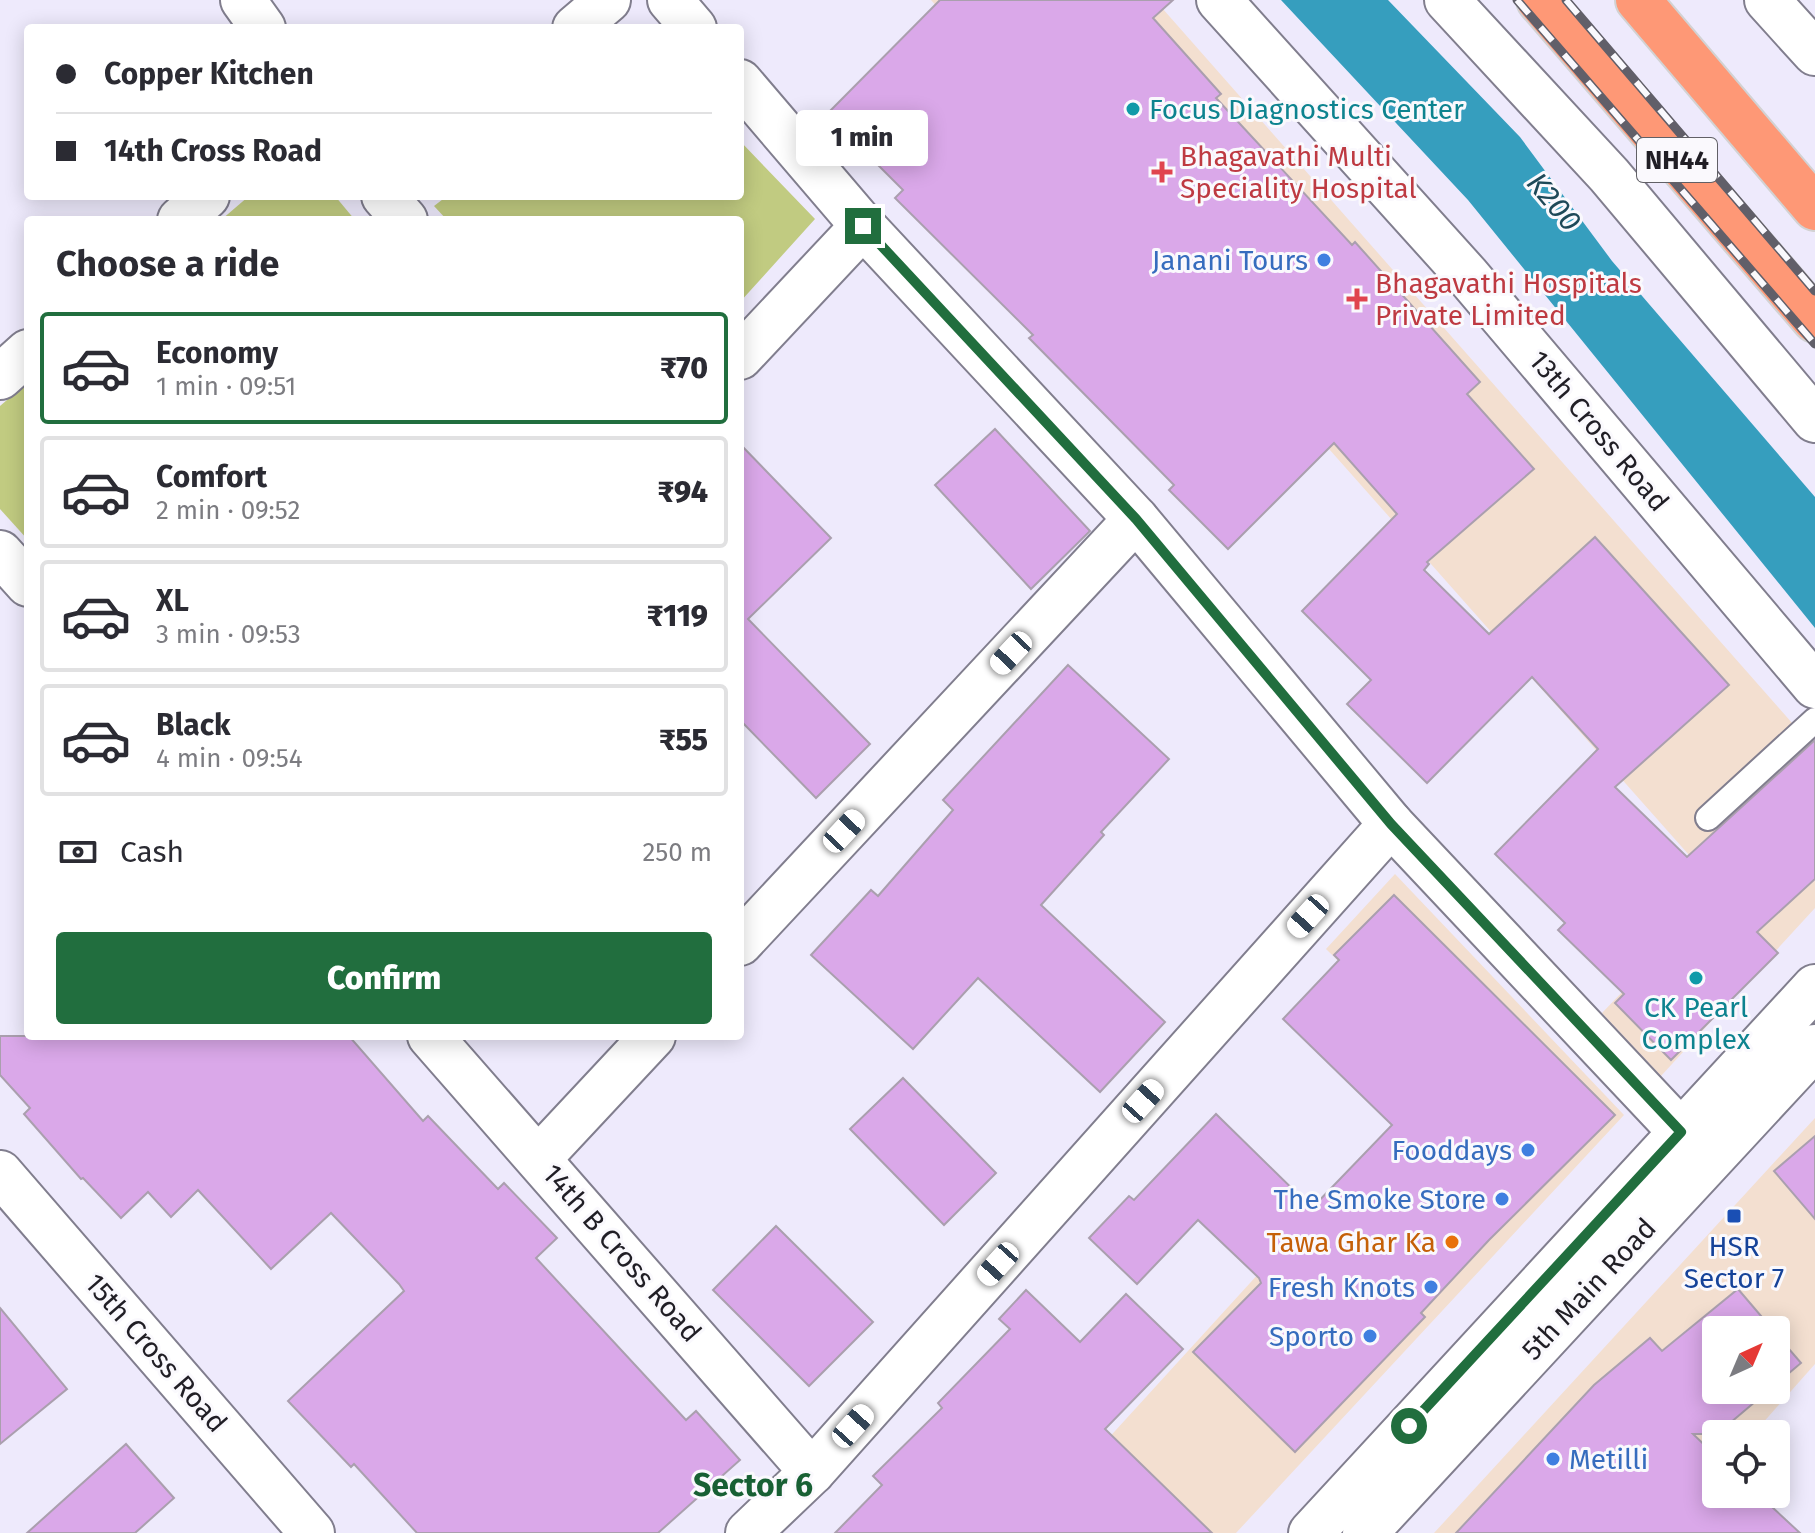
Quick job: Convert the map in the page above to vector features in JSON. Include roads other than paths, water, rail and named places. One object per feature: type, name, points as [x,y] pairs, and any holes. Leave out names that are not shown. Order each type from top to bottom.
[{"type":"highway","name":"NH44","points":[[1539,0],[1815,320]]},
{"type":"highway","name":"NH44","points":[[1638,0],[1815,208]]},
{"type":"street","points":[[243,0],[260,24]]},
{"type":"street","points":[[580,24],[608,0]]},
{"type":"street","points":[[670,0],[691,24]]},
{"type":"street","name":"13th Cross Road","points":[[1219,0],[1467,275],[1815,686]]},
{"type":"street","points":[[1447,0],[1609,175],[1815,420]]},
{"type":"street","points":[[1767,0],[1815,53]]},
{"type":"street","points":[[744,87],[863,226],[1136,519],[1391,824],[1681,1132]]},
{"type":"street","points":[[184,216],[202,200]]},
{"type":"street","points":[[388,200],[402,216]]},
{"type":"street","points":[[744,353],[863,226]]},
{"type":"street","points":[[0,377],[24,356]]},
{"type":"street","points":[[744,939],[1136,519]]},
{"type":"street","points":[[0,553],[24,580]]},
{"type":"street","points":[[748,1533],[812,1472],[1391,824]]},
{"type":"street","name":"5th Main Road","points":[[1311,1533],[1815,987]]},
{"type":"street","name":"14th B Cross Road","points":[[434,1040],[812,1472]]},
{"type":"street","points":[[539,1158],[649,1040]]},
{"type":"street","name":"5th Main Road","points":[[1365,1533],[1815,1047]]},
{"type":"street","name":"15th Cross Road","points":[[0,1173],[312,1533]]},
{"type":"lane","points":[[1708,818],[1815,720]]},
{"type":"water","name":"K200","points":[[1281,0],[1388,0],[1520,137],[1612,261],[1815,497],[1815,628],[1468,200]]},
{"type":"railway","points":[[1517,0],[1815,344]]},
{"type":"railway","points":[[1566,0],[1815,291]]},
{"type":"place","name":"Focus Diagnostics Center","points":[[1133,109]]},
{"type":"place","name":"Bhagavathi Multi Speciality Hospital","points":[[1162,172]]},
{"type":"place","name":"Janani Tours","points":[[1324,260]]},
{"type":"place","name":"Bhagavathi Hospitals Private Limited","points":[[1357,299]]},
{"type":"place","name":"CK Pearl Complex","points":[[1696,978]]},
{"type":"place","name":"Fooddays","points":[[1528,1150]]},
{"type":"place","name":"The Smoke Store","points":[[1502,1199]]},
{"type":"place","name":"HSR Sector 7","points":[[1734,1216]]},
{"type":"place","name":"Tawa Ghar Ka","points":[[1452,1242]]},
{"type":"place","name":"Fresh Knots","points":[[1431,1287]]},
{"type":"place","name":"Sporto","points":[[1370,1336]]},
{"type":"place","name":"Metilli","points":[[1553,1459]]},
{"type":"district","name":"Sector 6","points":[[753,1485]]}]
